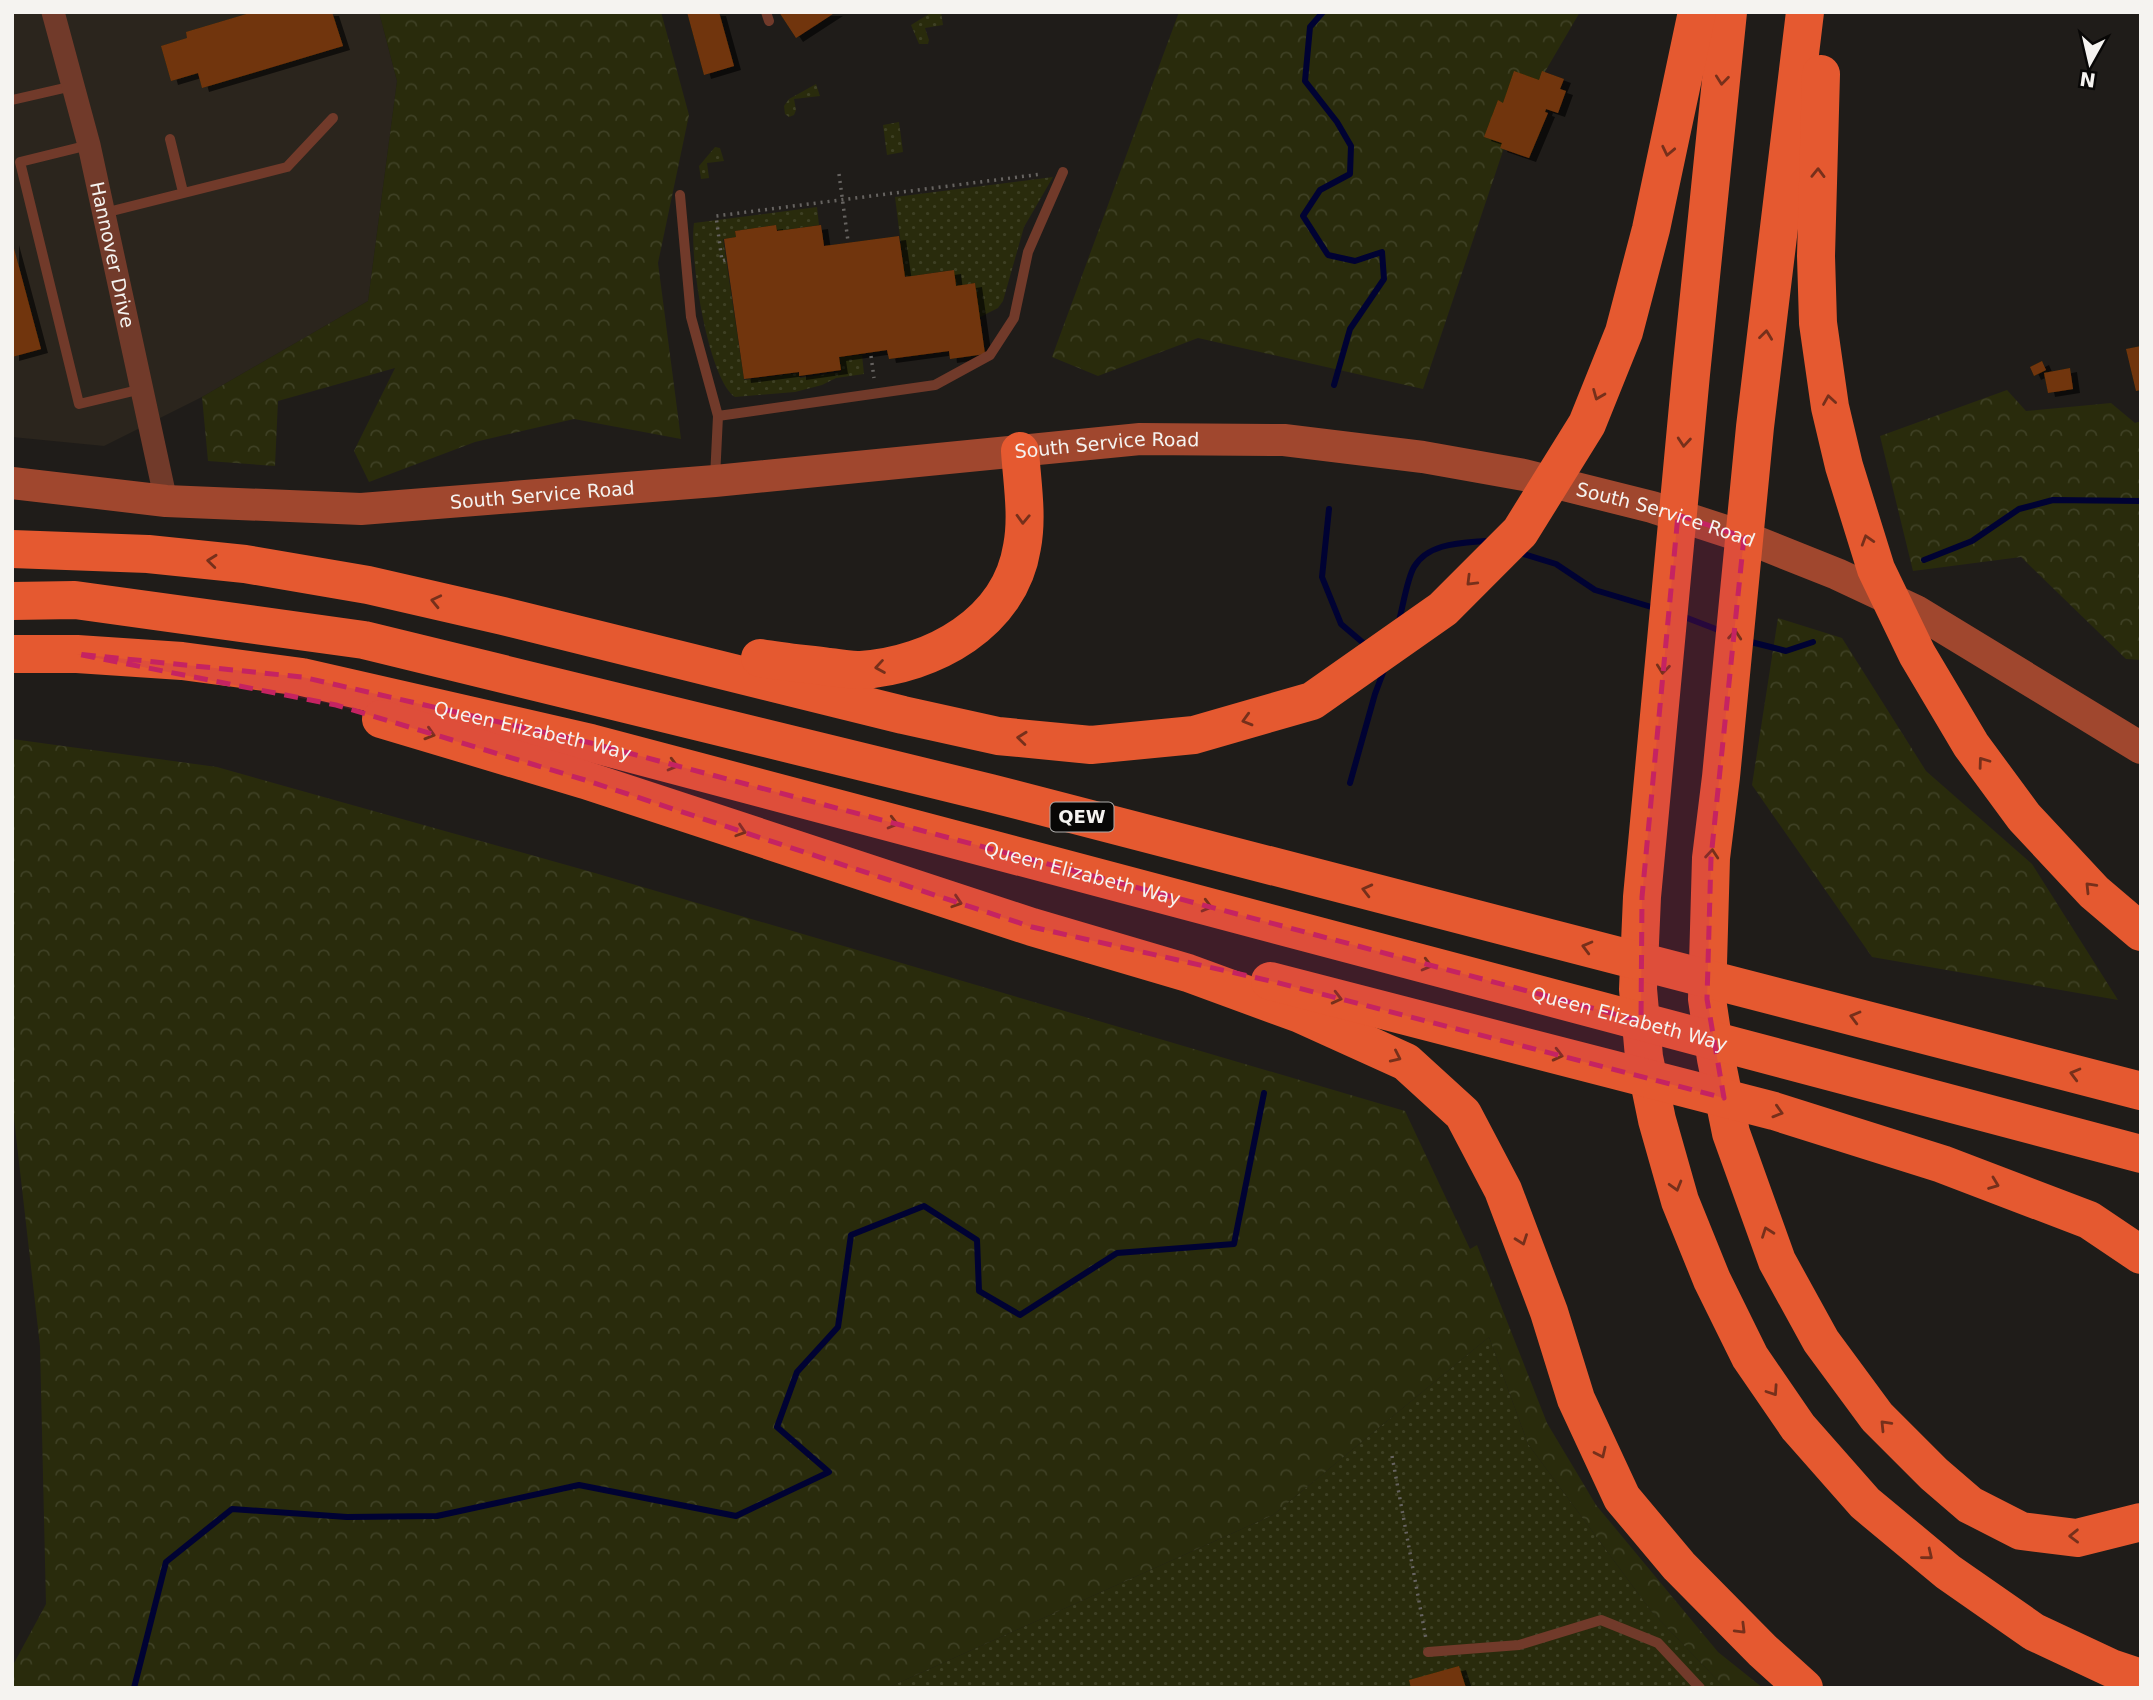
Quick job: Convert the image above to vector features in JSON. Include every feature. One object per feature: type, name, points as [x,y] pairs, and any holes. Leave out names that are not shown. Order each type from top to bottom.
[{"type":"highway","points":[[12,550],[148,554],[245,564],[368,585],[503,615],[903,715],[998,736],[1091,745],[1194,735],[1312,701],[1443,609],[1520,532],[1587,424],[1624,332],[1651,229],[1697,12]]},
{"type":"highway","points":[[1728,12],[1642,897],[1638,989],[1644,1057],[1657,1120],[1680,1201],[1712,1280],[1750,1357],[1798,1427],[1865,1503],[1948,1572],[2034,1632],[2111,1668],[2141,1678]]},
{"type":"highway","points":[[1805,12],[1755,427],[1712,858],[1707,999],[1731,1133],[1777,1261],[1821,1341],[1877,1417],[1934,1474],[1970,1505],[2021,1531],[2077,1538],[2141,1522]]},
{"type":"highway","points":[[1824,12],[1817,201],[1818,323],[1830,407],[1844,466],[1876,569],[1917,654],[1972,745],[2024,817],[2095,892],[2141,932]]},
{"type":"highway","points":[[503,615],[778,661],[859,670],[904,663],[943,648],[983,621],[1010,587],[1022,547],[1024,504],[1020,451]]},
{"type":"highway","name":"QEW","points":[[12,601],[75,600],[364,640],[990,793],[2141,1091]]},
{"type":"highway","name":"Queen Elizabeth Way","points":[[12,654],[77,654],[182,661],[302,677],[592,743],[2141,1154]]},
{"type":"highway","points":[[77,654],[236,689],[336,705],[585,780],[1032,927],[1188,974],[1300,1014],[1406,1062],[1463,1114],[1503,1190],[1549,1312],[1576,1399],[1622,1498],[1679,1566],[1763,1651],[1804,1688]]},
{"type":"highway","points":[[1032,927],[1289,985],[1774,1111],[1942,1164],[2089,1220],[2141,1255]]},
{"type":"main road","name":"South Service Road","points":[[12,482],[166,501],[361,509],[715,481],[1140,439],[1284,440],[1423,457],[1512,473],[1652,507],[1747,538],[1837,574],[1916,611],[2141,748]]},
{"type":"street","name":"Hannover Drive","points":[[53,12],[89,145],[166,501]]},
{"type":"lane","points":[[12,100],[73,86]]},
{"type":"lane","points":[[104,213],[287,167],[333,118]]},
{"type":"lane","points":[[170,139],[183,192]]},
{"type":"lane","points":[[89,145],[20,162],[79,404],[142,389]]},
{"type":"lane","points":[[718,416],[934,385],[990,355],[1014,318],[1028,252],[1063,172]]},
{"type":"lane","points":[[680,195],[691,317],[718,416],[715,481]]},
{"type":"lane","points":[[1428,1651],[1519,1645],[1601,1620],[1658,1643],[1700,1688]]},
{"type":"path","points":[[839,174],[848,242]]},
{"type":"path","points":[[725,260],[722,261],[716,216],[1042,174]]},
{"type":"path","points":[[871,356],[877,393]]},
{"type":"path","points":[[1392,1456],[1428,1651]]},
{"type":"highlighted area","points":[[1678,515],[1744,537],[1711,858],[1707,999],[1724,1098],[1275,982],[1032,927],[585,780],[336,705],[77,654],[302,677],[591,743],[1641,1021],[1642,897]]},
{"type":"shaded area","points":[[12,12],[379,12],[397,81],[368,301],[202,397],[104,446],[12,437]]},
{"type":"green space","points":[[379,12],[661,12],[689,115],[658,263],[681,439],[574,419],[475,442],[369,482],[354,451],[395,368],[278,401],[275,466],[208,461],[202,397],[368,301],[397,81]]},
{"type":"green space","points":[[932,12],[941,12],[943,25],[925,28],[928,44],[919,44],[911,25]]},
{"type":"green space","points":[[1179,12],[1580,12],[1509,133],[1423,389],[1198,338],[1098,376],[1052,357]]},
{"type":"green space","points":[[816,84],[820,96],[794,99],[794,115],[789,117],[785,114],[784,106],[789,99]]},
{"type":"green space","points":[[899,122],[903,152],[887,155],[883,125]]},
{"type":"green space","points":[[715,147],[720,148],[724,161],[707,163],[709,178],[701,179],[699,166]]},
{"type":"green space","points":[[1053,177],[1024,227],[1003,301],[998,308],[980,317],[975,283],[956,286],[953,270],[905,277],[895,197]]},
{"type":"green space","points":[[817,207],[819,225],[777,231],[776,225],[735,231],[736,237],[723,239],[744,380],[799,373],[800,378],[841,372],[840,357],[862,355],[864,374],[836,378],[822,385],[795,392],[735,397],[725,386],[716,367],[702,316],[694,262],[694,223]]},
{"type":"green space","points":[[2007,390],[2026,411],[2111,403],[2135,423],[2141,421],[2141,660],[2126,659],[2021,557],[1913,571],[1880,436]]},
{"type":"green space","points":[[1778,618],[1842,638],[1926,771],[2032,864],[2118,1000],[1872,957],[1752,785]]},
{"type":"green space","points":[[12,739],[217,767],[595,873],[1405,1111],[1470,1249],[1477,1245],[1547,1423],[1596,1505],[1718,1652],[1763,1688],[1725,1688],[1651,1611],[1528,1444],[1489,1337],[1273,1515],[887,1688],[12,1688],[12,1667],[46,1604],[40,1346],[12,1101]]},
{"type":"green space","points":[[1489,1337],[1528,1444],[1651,1611],[1725,1688],[887,1688],[1273,1515]]},
{"type":"building","points":[[253,12],[332,12],[343,46],[202,88],[198,73],[171,81],[161,46],[187,38],[186,32]]},
{"type":"building","points":[[687,12],[719,12],[734,66],[704,75]]},
{"type":"building","points":[[779,12],[836,12],[796,38]]},
{"type":"building","points":[[1514,71],[1539,80],[1542,71],[1564,79],[1560,89],[1566,91],[1558,113],[1546,109],[1545,112],[1548,113],[1529,158],[1500,148],[1502,143],[1484,137],[1498,100],[1503,103]]},
{"type":"building","points":[[776,225],[777,231],[821,225],[824,246],[899,236],[905,277],[954,270],[956,286],[975,283],[985,354],[950,359],[949,351],[889,359],[887,350],[839,357],[841,370],[744,379],[724,239],[736,237],[735,231]]},
{"type":"building","points":[[12,241],[41,349],[12,357]]},
{"type":"building","points":[[2141,346],[2141,390],[2136,391],[2126,349]]},
{"type":"building","points":[[2042,361],[2046,370],[2034,376],[2030,367]]},
{"type":"building","points":[[2070,368],[2073,389],[2048,393],[2044,373]]},
{"type":"building","points":[[1459,1666],[1466,1688],[1411,1688],[1409,1680]]},
{"type":"waterway","points":[[1323,12],[1310,27],[1305,81],[1337,122],[1351,146],[1350,174],[1320,190],[1303,216],[1328,255],[1355,261],[1382,252],[1384,279],[1350,329],[1334,385]]},
{"type":"waterway","points":[[1924,560],[1972,541],[2019,509],[2053,500],[2141,501]]},
{"type":"waterway","points":[[1329,509],[1322,577],[1341,624],[1368,647]]},
{"type":"waterway","points":[[1399,621],[1409,578],[1420,559],[1446,546],[1485,541],[1490,543]]},
{"type":"waterway","points":[[1517,552],[1556,564],[1595,590],[1658,609]]},
{"type":"waterway","points":[[1682,616],[1721,631]]},
{"type":"waterway","points":[[1747,641],[1786,651],[1813,642]]},
{"type":"waterway","points":[[1350,783],[1384,670]]},
{"type":"waterway","points":[[134,1688],[166,1562],[232,1509],[347,1517],[437,1516],[579,1485],[736,1516],[829,1472],[777,1427],[797,1372],[838,1327],[851,1235],[924,1206],[977,1240],[979,1291],[1020,1315],[1117,1253],[1234,1244],[1264,1093]]}]
